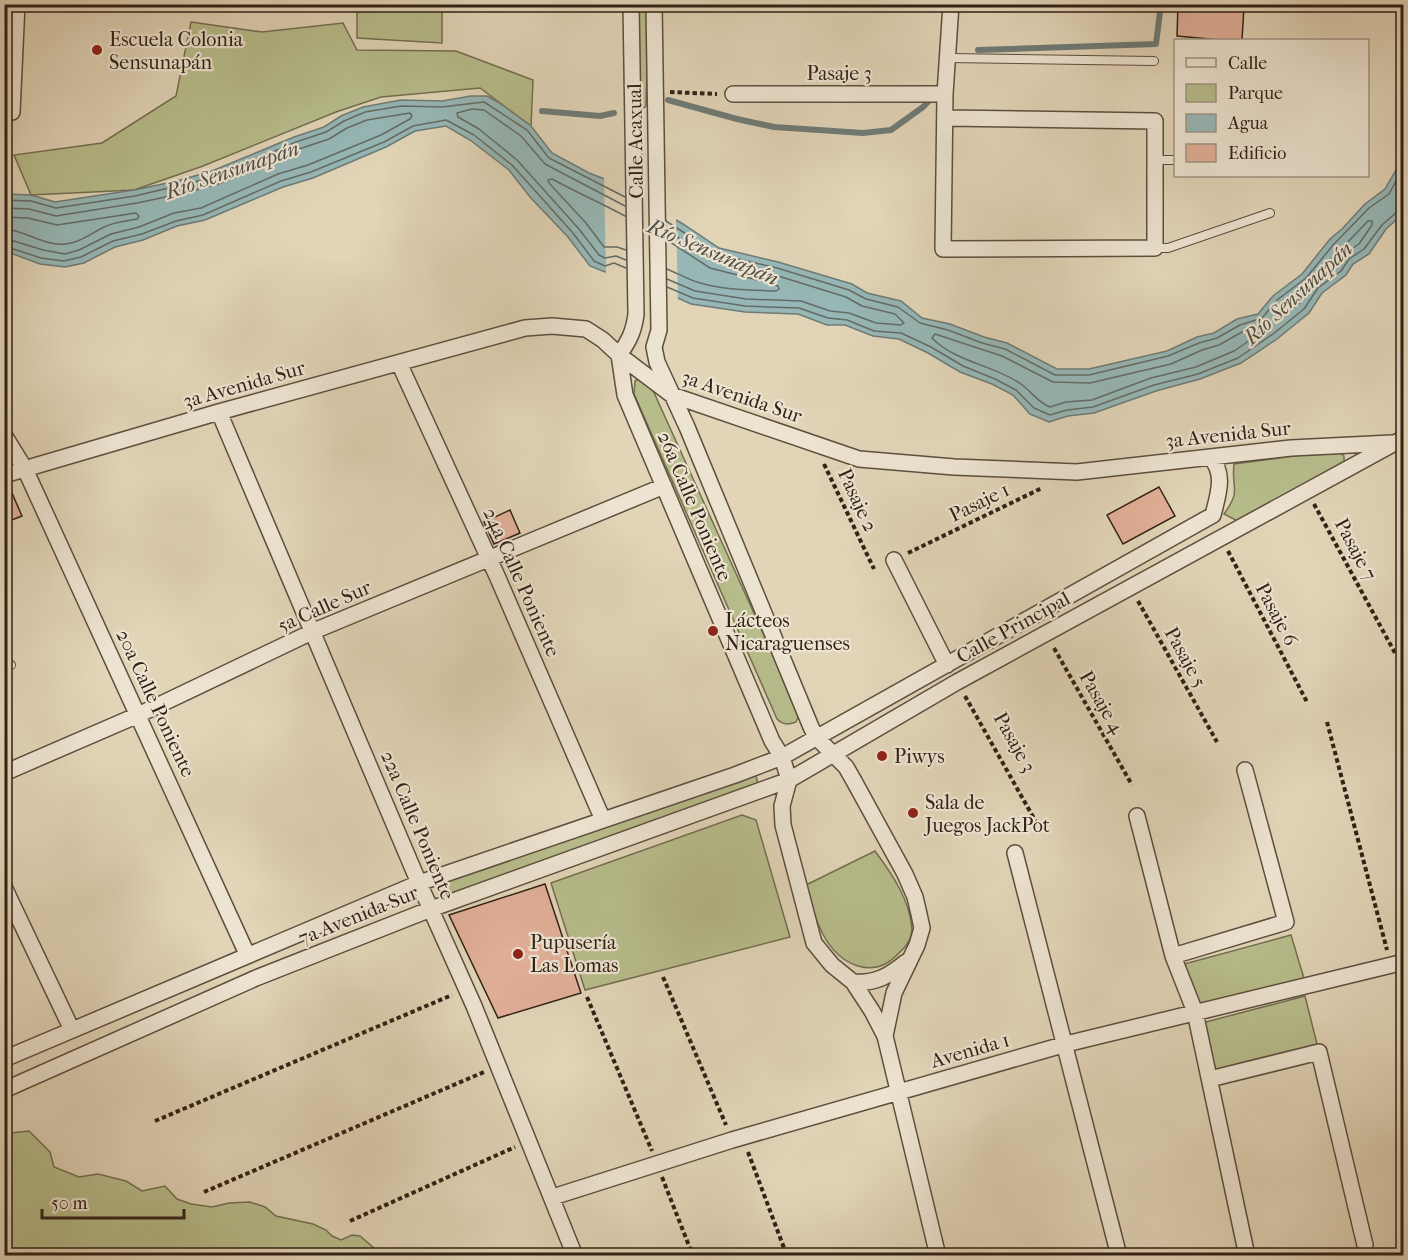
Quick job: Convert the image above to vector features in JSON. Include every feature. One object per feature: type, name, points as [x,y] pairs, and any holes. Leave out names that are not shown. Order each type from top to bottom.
[{"type":"street","points":[[12,112],[10,44],[17,4]]},
{"type":"street","name":"Calle Acaxual","points":[[619,355],[635,328],[636,314],[631,4]]},
{"type":"street","name":"Calle Acaxual","points":[[654,4],[659,330],[654,347],[657,362],[672,395]]},
{"type":"street","points":[[945,118],[1155,121],[1155,248],[943,249],[945,94],[951,4]]},
{"type":"street","name":"Pasaje 3","points":[[733,94],[945,94]]},
{"type":"street","name":"3a Avenida Sur","points":[[4,475],[219,412],[525,328],[544,326],[586,329],[672,395],[859,459],[954,467],[1077,472],[1291,448],[1399,441]]},
{"type":"street","name":"26a Calle Poniente","points":[[619,355],[625,395],[772,741],[782,757],[789,780]]},
{"type":"street","name":"24a Calle Poniente","points":[[399,363],[489,558],[603,820]]},
{"type":"street","points":[[672,395],[816,736],[846,767],[905,874],[915,897],[922,928],[912,958],[894,993],[885,1036]]},
{"type":"street","name":"22a Calle Poniente","points":[[219,412],[499,1066],[575,1256]]},
{"type":"street","name":"20a Calle Poniente","points":[[4,435],[25,469],[247,954]]},
{"type":"street","name":"Calle Principal","points":[[832,754],[1130,586],[1238,530],[1399,441]]},
{"type":"street","points":[[1210,457],[1217,464],[1220,474],[1220,487],[1213,515],[1238,530]]},
{"type":"street","name":"5a Calle Sur","points":[[4,773],[138,715],[314,632],[664,486]]},
{"type":"street","name":"Calle Principal","points":[[816,736],[948,665],[1213,515]]},
{"type":"street","points":[[894,560],[948,665]]},
{"type":"street","name":"7a Avenida Sur","points":[[4,1059],[419,883],[782,757],[816,736]]},
{"type":"street","name":"7a Avenida Sur","points":[[4,1090],[256,978],[430,909],[789,780],[832,754]]},
{"type":"street","points":[[1173,956],[1286,922],[1245,770]]},
{"type":"street","points":[[789,780],[782,806],[783,825],[810,932],[814,943],[831,964],[852,981],[885,1036],[938,1256]]},
{"type":"street","points":[[1137,816],[1173,956],[1195,1012],[1248,1256]]},
{"type":"street","points":[[1015,853],[1119,1256]]},
{"type":"street","points":[[4,887],[72,1030]]},
{"type":"street","points":[[852,981],[868,983],[884,978],[912,958]]},
{"type":"street","name":"Avenida 1","points":[[553,1197],[737,1138],[1066,1044],[1397,963]]},
{"type":"street","points":[[1210,1079],[1319,1052],[1365,1245]]},
{"type":"lane","points":[[947,58],[1154,61]]},
{"type":"lane","points":[[1155,160],[1174,160]]},
{"type":"lane","points":[[1155,248],[1168,248],[1270,213]]},
{"type":"path","points":[[656,91],[733,94]]},
{"type":"path","name":"Pasaje 2","points":[[815,444],[874,569]]},
{"type":"path","name":"Pasaje 1","points":[[894,560],[1045,487]]},
{"type":"path","name":"Pasaje 7","points":[[1307,491],[1395,653]]},
{"type":"path","name":"Pasaje 6","points":[[1221,539],[1307,702]]},
{"type":"path","name":"Pasaje 5","points":[[1130,586],[1217,741]]},
{"type":"path","name":"Pasaje 4","points":[[1045,633],[1132,785]]},
{"type":"path","name":"Pasaje 3","points":[[957,682],[1036,822]]},
{"type":"path","points":[[1399,687],[1404,705]]},
{"type":"path","points":[[1327,722],[1397,963]]},
{"type":"path","points":[[663,977],[737,1138],[787,1256]]},
{"type":"path","points":[[155,1121],[466,989]]},
{"type":"path","points":[[587,997],[693,1256]]},
{"type":"path","points":[[204,1192],[499,1066]]},
{"type":"path","points":[[350,1221],[530,1141]]},
{"type":"green space","points":[[357,5],[442,5],[442,43],[357,38]]},
{"type":"green space","points":[[639,5],[649,5],[646,106],[642,109],[638,104]]},
{"type":"green space","points":[[191,22],[262,32],[343,23],[357,50],[456,51],[533,80],[531,126],[480,88],[381,97],[336,112],[203,166],[134,190],[31,195],[14,155],[102,143],[176,96]]},
{"type":"green space","points":[[640,378],[651,386],[797,708],[799,715],[796,722],[786,724],[777,719],[634,394],[635,381]]},
{"type":"green space","points":[[1338,450],[1344,456],[1344,463],[1241,523],[1224,514],[1233,499],[1235,489],[1234,464]]},
{"type":"green space","points":[[753,774],[758,784],[448,896],[442,895],[439,887],[442,883]]},
{"type":"green space","points":[[742,815],[756,820],[790,937],[585,990],[551,883]]},
{"type":"green space","points":[[875,851],[894,878],[904,898],[911,918],[912,933],[902,951],[890,961],[870,968],[847,961],[829,944],[812,909],[806,885]]},
{"type":"green space","points":[[1291,935],[1306,985],[1195,1012],[1177,966]]},
{"type":"green space","points":[[1305,996],[1319,1052],[1210,1079],[1198,1024]]},
{"type":"green space","points":[[29,1131],[50,1152],[54,1167],[79,1177],[98,1174],[126,1181],[142,1191],[165,1186],[177,1199],[191,1204],[212,1207],[250,1202],[265,1207],[276,1216],[313,1224],[341,1240],[352,1235],[360,1236],[382,1255],[5,1255],[5,1137],[11,1133]]},
{"type":"water","name":"Río Sensunapán","points":[[487,96],[501,104],[531,126],[552,153],[607,180],[683,224],[719,248],[778,262],[852,284],[867,293],[901,301],[922,318],[950,324],[1007,343],[1057,369],[1089,369],[1167,351],[1197,337],[1214,333],[1237,319],[1258,314],[1273,296],[1302,274],[1330,239],[1365,204],[1385,189],[1404,149],[1403,214],[1386,229],[1369,254],[1353,264],[1346,275],[1322,293],[1309,313],[1277,339],[1241,363],[1200,379],[1156,391],[1094,413],[1068,416],[1049,422],[1030,414],[1013,395],[960,372],[899,339],[873,336],[845,325],[827,325],[798,314],[745,312],[691,304],[613,269],[605,272],[590,266],[568,237],[530,197],[509,170],[470,140],[446,126],[415,131],[386,147],[313,178],[283,187],[205,220],[177,226],[143,240],[115,247],[84,263],[65,267],[40,264],[5,251],[4,194],[31,195],[55,202],[177,181],[212,171],[324,127],[341,116],[363,107],[401,100],[442,101]]},
{"type":"pier","points":[[604,176],[676,216],[678,302],[613,272],[606,275]]},
{"type":"building","points":[[1178,4],[1244,7],[1242,39],[1177,36]]},
{"type":"building","points":[[4,484],[8,484],[22,516],[4,523]]},
{"type":"building","points":[[1159,487],[1175,516],[1123,544],[1107,515]]},
{"type":"building","points":[[510,510],[520,533],[494,544],[484,522]]},
{"type":"building","name":"Pupusería Las Lomas","points":[[545,884],[581,993],[498,1018],[449,915]]},
{"type":"waterway","points":[[978,50],[1156,44],[1161,4]]},
{"type":"waterway","points":[[668,100],[774,127],[863,133],[891,130],[932,98]]},
{"type":"waterway","points":[[542,111],[600,116],[614,113]]},
{"type":"place","name":"Escuela Colonia Sensunapán","points":[[97,50]]},
{"type":"place","name":"Lácteos Nicaraguenses","points":[[713,631]]},
{"type":"place","name":"Piwys","points":[[882,756]]},
{"type":"place","name":"Sala de Juegos JackPot","points":[[913,813]]},
{"type":"place","name":"Pupusería Las Lomas","points":[[518,954]]}]
